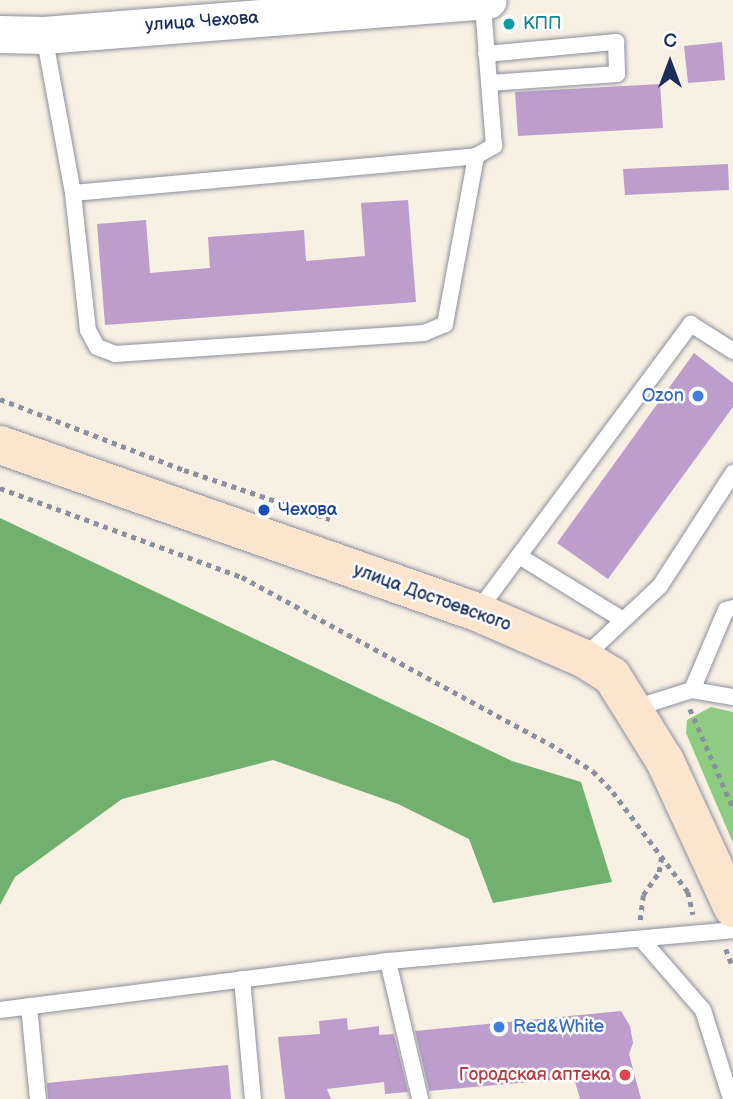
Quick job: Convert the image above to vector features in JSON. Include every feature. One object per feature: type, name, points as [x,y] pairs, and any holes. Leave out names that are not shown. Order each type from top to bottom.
[{"type":"main road","name":"улица Достоевского","points":[[0,445],[477,612],[583,658],[612,676],[635,708],[665,761],[733,908]]},
{"type":"street","name":"улица Чехова","points":[[0,34],[44,35],[488,0]]},
{"type":"lane","points":[[73,193],[476,156],[494,146],[486,54],[488,0]]},
{"type":"lane","points":[[44,35],[73,193],[88,330],[97,347],[115,354],[424,333],[445,324],[451,310],[476,156]]},
{"type":"lane","points":[[486,54],[616,42],[617,74],[489,83]]},
{"type":"lane","points":[[477,612],[691,324],[733,351]]},
{"type":"lane","points":[[583,658],[660,586],[733,473]]},
{"type":"lane","points":[[519,556],[623,620]]},
{"type":"lane","points":[[686,692],[726,611],[733,608]]},
{"type":"lane","points":[[635,708],[686,692],[733,696]]},
{"type":"lane","points":[[0,1010],[388,961],[643,941],[733,930]]},
{"type":"lane","points":[[643,941],[704,1010],[731,1099]]},
{"type":"lane","points":[[388,961],[420,1099]]},
{"type":"lane","points":[[242,979],[253,1099]]},
{"type":"lane","points":[[29,1006],[38,1099]]},
{"type":"path","points":[[0,399],[330,519]]},
{"type":"path","points":[[0,488],[242,577],[550,744],[593,771],[662,853],[688,892],[698,934]]},
{"type":"path","points":[[686,692],[733,808]]},
{"type":"path","points":[[643,941],[639,917],[643,895],[659,872],[662,853]]},
{"type":"green space","points":[[0,518],[512,761],[581,782],[612,882],[493,903],[469,839],[398,804],[273,760],[122,799],[15,877],[0,905]]},
{"type":"green space","points":[[711,707],[733,712],[733,843],[686,733],[687,720]]},
{"type":"building","points":[[722,42],[725,80],[688,83],[684,46]]},
{"type":"building","points":[[660,84],[663,128],[518,136],[515,92]]},
{"type":"building","points":[[728,164],[729,190],[625,195],[623,169]]},
{"type":"building","points":[[408,200],[416,302],[105,325],[97,224],[146,220],[150,273],[210,268],[208,237],[304,230],[306,261],[365,256],[361,203]]},
{"type":"building","points":[[694,353],[733,383],[733,407],[608,579],[557,543]]},
{"type":"building","points":[[621,1011],[630,1026],[633,1043],[629,1054],[641,1099],[580,1099],[574,1078],[429,1091],[415,1031]]},
{"type":"building","points":[[347,1018],[348,1030],[379,1026],[379,1035],[394,1034],[408,1092],[385,1094],[384,1082],[327,1089],[331,1099],[285,1099],[278,1037],[320,1034],[319,1021]]},
{"type":"building","points":[[228,1065],[231,1099],[48,1099],[47,1083]]},
{"type":"place","name":"КПП","points":[[509,24]]},
{"type":"place","name":"Ozon","points":[[698,396]]},
{"type":"place","name":"Чехова","points":[[264,510]]},
{"type":"place","name":"Red&White","points":[[499,1027]]},
{"type":"place","name":"Городская аптека","points":[[625,1075]]}]
